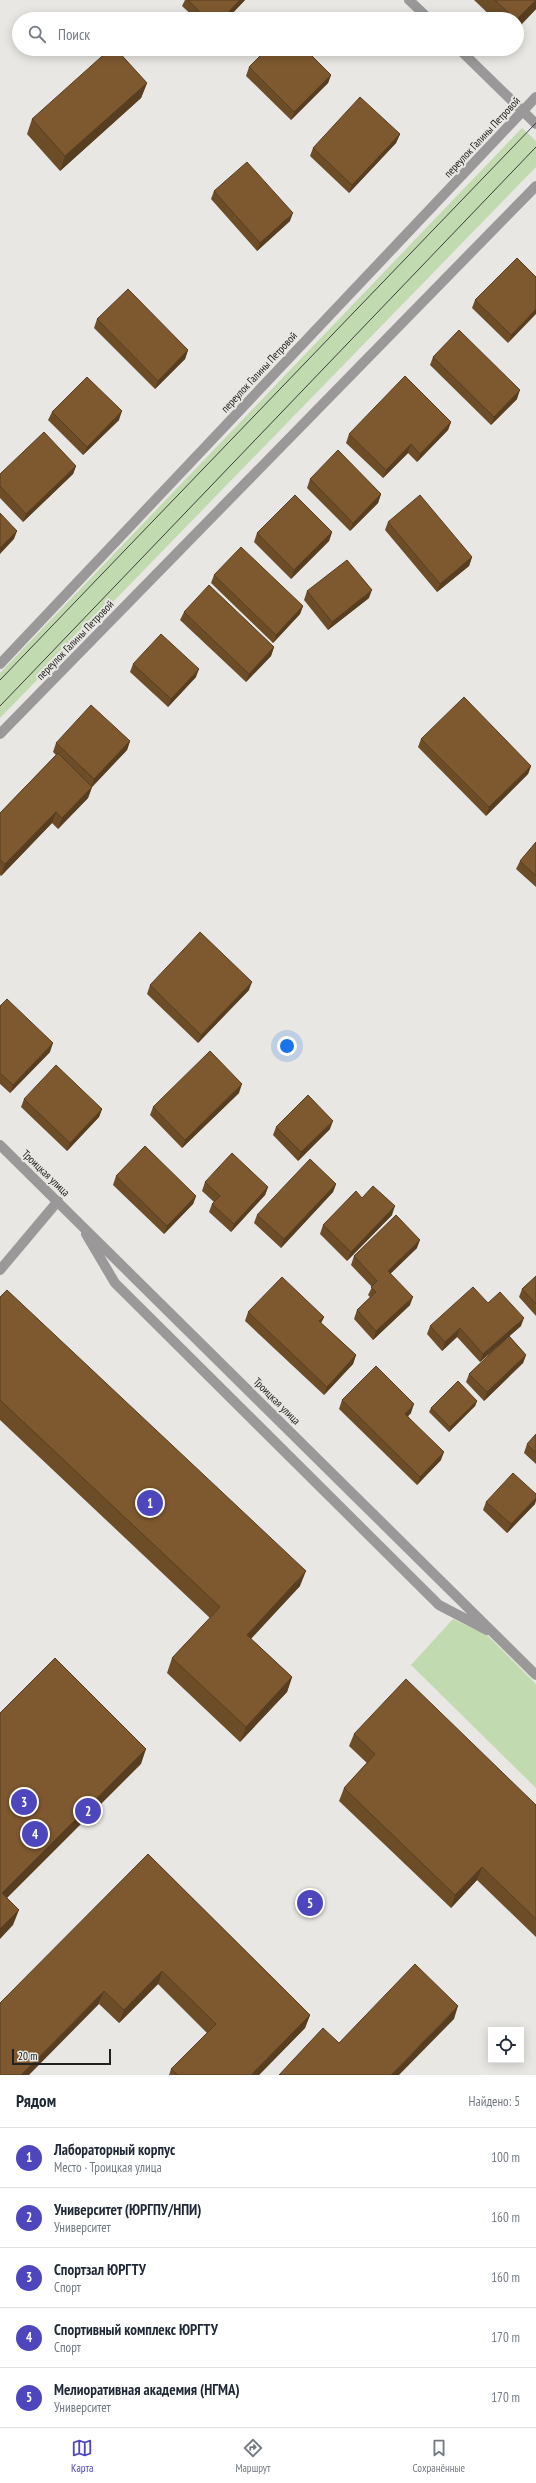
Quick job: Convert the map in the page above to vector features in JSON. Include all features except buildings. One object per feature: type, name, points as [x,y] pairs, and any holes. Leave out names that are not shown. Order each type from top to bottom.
[{"type":"street","points":[[409,0],[422,12]]},
{"type":"street","points":[[466,56],[536,124]]},
{"type":"street","name":"переулок Галины Петровой","points":[[0,664],[536,97]]},
{"type":"street","name":"переулок Галины Петровой","points":[[0,734],[536,186]]},
{"type":"street","name":"Троицкая улица","points":[[0,1145],[536,1675]]},
{"type":"street","points":[[0,1270],[58,1201]]},
{"type":"street","points":[[79,1222],[115,1283],[439,1605],[496,1635]]},
{"type":"green space","points":[[522,128],[536,141],[536,167],[0,718],[0,673]]},
{"type":"green space","points":[[453,1619],[487,1635],[536,1684],[536,1788],[411,1665]]},
{"type":"tram line","points":[[0,680],[536,123]]},
{"type":"tram line","points":[[0,706],[536,147]]},
{"type":"place","name":"Лабораторный корпус","points":[[150,1503]]},
{"type":"place","name":"Спортзал ЮРГТУ","points":[[24,1802]]},
{"type":"place","name":"Университет (ЮРГПУ/НПИ)","points":[[88,1811]]},
{"type":"place","name":"Спортивный комплекс ЮРГТУ","points":[[35,1834]]},
{"type":"place","name":"Мелиоративная академия (НГМА)","points":[[310,1903]]}]
